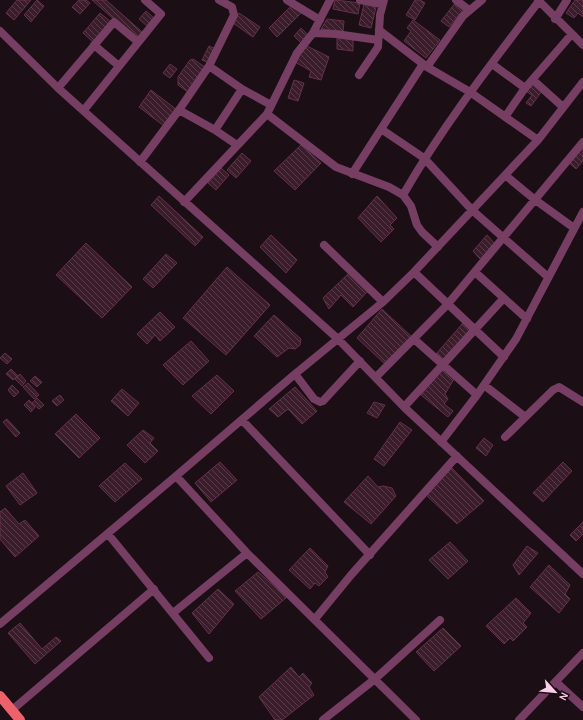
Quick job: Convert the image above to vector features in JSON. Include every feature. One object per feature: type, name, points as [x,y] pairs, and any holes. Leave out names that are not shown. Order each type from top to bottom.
[{"type":"main road","points":[[0,696],[20,720]]},
{"type":"street","points":[[84,110],[161,14],[145,0]]},
{"type":"street","points":[[140,162],[180,110],[209,66],[234,14],[234,4],[219,0]]},
{"type":"street","points":[[286,0],[320,20]]},
{"type":"street","points":[[184,202],[267,114],[297,53],[313,33],[330,0]]},
{"type":"street","points":[[359,75],[378,47],[383,2],[360,0]]},
{"type":"street","points":[[456,0],[469,10]]},
{"type":"street","points":[[352,174],[425,66],[469,10],[482,0]]},
{"type":"street","points":[[555,18],[567,0]]},
{"type":"street","points":[[402,196],[424,158],[470,92],[539,1],[571,35],[583,45]]},
{"type":"street","points":[[58,88],[114,22],[138,42]]},
{"type":"street","points":[[379,30],[425,66],[470,92],[538,140]]},
{"type":"street","points":[[0,31],[58,88],[338,339],[404,407],[583,574]]},
{"type":"street","points":[[313,33],[336,34],[378,40]]},
{"type":"street","points":[[504,117],[525,88],[571,35]]},
{"type":"street","points":[[94,46],[119,66]]},
{"type":"street","points":[[492,64],[525,88]]},
{"type":"street","points":[[209,66],[242,89],[271,105]]},
{"type":"street","points":[[532,80],[563,107]]},
{"type":"street","points":[[0,624],[295,374],[383,302],[438,247],[538,140],[583,82]]},
{"type":"street","points":[[215,130],[242,89]]},
{"type":"street","points":[[180,110],[215,130],[237,145]]},
{"type":"street","points":[[267,114],[336,167],[389,187],[402,196],[411,206],[417,225],[422,232],[438,247]]},
{"type":"street","points":[[381,129],[424,158],[472,210],[548,277]]},
{"type":"street","points":[[376,377],[447,304],[583,142]]},
{"type":"street","points":[[505,175],[534,199],[574,228]]},
{"type":"street","points":[[441,442],[504,357],[527,320],[583,212]]},
{"type":"street","points":[[324,245],[383,302]]},
{"type":"street","points":[[414,272],[504,357]]},
{"type":"street","points":[[475,272],[527,320]]},
{"type":"street","points":[[404,407],[476,331],[503,299]]},
{"type":"street","points":[[414,339],[477,395]]},
{"type":"street","points":[[295,374],[314,399],[320,402],[323,401],[360,361]]},
{"type":"street","points":[[484,385],[524,416]]},
{"type":"street","points":[[504,437],[524,416],[553,390],[559,387],[583,402]]},
{"type":"street","points":[[242,420],[370,555]]},
{"type":"street","points":[[315,619],[457,456]]},
{"type":"street","points":[[176,476],[247,553],[416,720]]},
{"type":"street","points":[[108,534],[209,658]]},
{"type":"street","points":[[173,613],[247,553]]},
{"type":"street","points":[[12,710],[154,589]]},
{"type":"street","points":[[323,720],[375,678],[440,620]]},
{"type":"street","points":[[519,720],[583,653]]},
{"type":"street","points":[[556,682],[583,707]]},
{"type":"building","points":[[17,0],[31,0],[14,20],[6,13]]},
{"type":"building","points":[[37,0],[44,6],[31,22],[24,15]]},
{"type":"building","points":[[79,0],[86,0],[90,3],[80,14],[72,7]]},
{"type":"building","points":[[92,0],[106,0],[142,32],[136,39]]},
{"type":"building","points":[[335,0],[360,3],[358,14],[333,9]]},
{"type":"building","points":[[415,0],[420,0],[425,3],[415,20],[406,15]]},
{"type":"building","points":[[575,0],[583,0],[583,17],[578,13],[574,18],[566,13]]},
{"type":"building","points":[[456,2],[464,9],[449,27],[441,21]]},
{"type":"building","points":[[293,4],[301,13],[277,37],[269,28]]},
{"type":"building","points":[[364,4],[376,7],[371,28],[359,25]]},
{"type":"building","points":[[146,11],[154,18],[147,26],[139,19]]},
{"type":"building","points":[[100,13],[111,22],[93,42],[83,33]]},
{"type":"building","points":[[239,13],[260,27],[253,37],[233,23]]},
{"type":"building","points":[[327,19],[344,21],[343,32],[321,29]]},
{"type":"building","points":[[413,20],[440,40],[426,58],[404,41],[411,31],[407,28]]},
{"type":"building","points":[[301,28],[308,35],[301,43],[294,36]]},
{"type":"building","points":[[337,35],[353,37],[353,51],[337,49]]},
{"type":"building","points":[[305,45],[329,57],[321,80],[309,77],[311,71],[295,62]]},
{"type":"building","points":[[209,46],[216,49],[209,63],[202,60]]},
{"type":"building","points":[[193,59],[205,67],[188,92],[178,85],[178,77],[190,60]]},
{"type":"building","points":[[170,64],[177,69],[170,78],[163,73]]},
{"type":"building","points":[[294,80],[304,83],[298,101],[288,98]]},
{"type":"building","points":[[533,84],[542,91],[531,106],[526,103],[532,95],[527,92]]},
{"type":"building","points":[[151,90],[177,110],[164,126],[139,107]]},
{"type":"building","points":[[583,143],[583,161],[576,169],[567,161]]},
{"type":"building","points":[[301,145],[321,163],[295,190],[274,171]]},
{"type":"building","points":[[242,153],[251,161],[236,178],[227,170]]},
{"type":"building","points":[[221,168],[229,175],[216,190],[208,183]]},
{"type":"building","points":[[159,196],[203,237],[195,246],[151,205]]},
{"type":"building","points":[[377,196],[397,218],[390,225],[394,229],[381,242],[358,218]]},
{"type":"building","points":[[271,235],[297,260],[286,273],[260,247]]},
{"type":"building","points":[[487,235],[495,244],[480,259],[473,251]]},
{"type":"building","points":[[86,243],[132,287],[102,318],[56,275]]},
{"type":"building","points":[[166,254],[177,263],[153,288],[143,279]]},
{"type":"building","points":[[227,267],[270,305],[226,355],[183,318]]},
{"type":"building","points":[[349,273],[368,291],[353,307],[341,295],[329,309],[323,298]]},
{"type":"building","points":[[382,309],[413,338],[385,364],[357,338]]},
{"type":"building","points":[[160,312],[175,327],[160,341],[155,335],[147,344],[137,334]]},
{"type":"building","points":[[274,315],[301,339],[300,345],[295,349],[289,348],[277,357],[254,336]]},
{"type":"building","points":[[463,323],[473,333],[445,361],[436,354]]},
{"type":"building","points":[[191,341],[209,361],[183,385],[163,365]]},
{"type":"building","points":[[5,353],[12,359],[7,364],[0,358]]},
{"type":"building","points":[[443,368],[454,379],[445,394],[448,399],[444,404],[453,411],[448,417],[421,395]]},
{"type":"building","points":[[11,369],[18,376],[13,380],[6,374]]},
{"type":"building","points":[[20,374],[26,381],[22,386],[15,379]]},
{"type":"building","points":[[217,375],[234,391],[211,414],[192,396]]},
{"type":"building","points":[[35,376],[42,382],[37,387],[30,381]]},
{"type":"building","points":[[28,383],[39,395],[34,399],[23,387]]},
{"type":"building","points":[[12,385],[19,392],[14,397],[8,390]]},
{"type":"building","points":[[295,387],[317,411],[302,424],[288,409],[278,417],[269,409]]},
{"type":"building","points":[[122,389],[139,403],[128,416],[111,401]]},
{"type":"building","points":[[60,395],[64,400],[57,406],[52,401]]},
{"type":"building","points":[[37,398],[44,405],[39,409],[32,403]]},
{"type":"building","points":[[29,400],[35,407],[31,412],[24,405]]},
{"type":"building","points":[[374,402],[385,405],[377,418],[367,413]]},
{"type":"building","points":[[76,414],[100,438],[79,458],[55,434]]},
{"type":"building","points":[[7,419],[20,433],[16,437],[3,422]]},
{"type":"building","points":[[400,422],[412,430],[384,466],[374,459]]},
{"type":"building","points":[[143,430],[154,438],[150,443],[158,451],[145,463],[127,445]]},
{"type":"building","points":[[484,438],[493,445],[486,456],[476,448]]},
{"type":"building","points":[[220,462],[237,480],[211,502],[195,483]]},
{"type":"building","points":[[563,462],[572,471],[543,502],[533,493]]},
{"type":"building","points":[[125,463],[142,479],[115,502],[99,486]]},
{"type":"building","points":[[452,468],[484,501],[457,524],[426,495]]},
{"type":"building","points":[[23,473],[37,493],[20,505],[6,486]]},
{"type":"building","points":[[368,476],[378,487],[383,486],[392,488],[396,496],[371,524],[344,502]]},
{"type":"building","points":[[5,508],[19,524],[25,520],[39,536],[15,557],[0,539],[0,512]]},
{"type":"building","points":[[583,522],[583,534],[576,541],[570,535]]},
{"type":"building","points":[[450,542],[468,561],[448,579],[429,560]]},
{"type":"building","points":[[527,546],[538,553],[519,575],[513,565]]},
{"type":"building","points":[[310,548],[328,566],[325,572],[328,577],[319,586],[315,583],[310,589],[289,570]]},
{"type":"building","points":[[549,565],[570,585],[565,594],[570,599],[559,613],[530,587]]},
{"type":"building","points":[[258,572],[287,597],[261,619],[235,591]]},
{"type":"building","points":[[218,589],[234,604],[209,634],[192,613]]},
{"type":"building","points":[[516,598],[531,613],[523,623],[527,627],[513,641],[510,638],[504,644],[486,626]]},
{"type":"building","points":[[20,623],[42,649],[56,637],[61,641],[35,664],[8,633]]},
{"type":"building","points":[[443,628],[461,646],[434,671],[416,652]]},
{"type":"building","points":[[291,667],[299,677],[303,673],[312,683],[309,687],[314,695],[282,720],[275,720],[259,697]]}]
